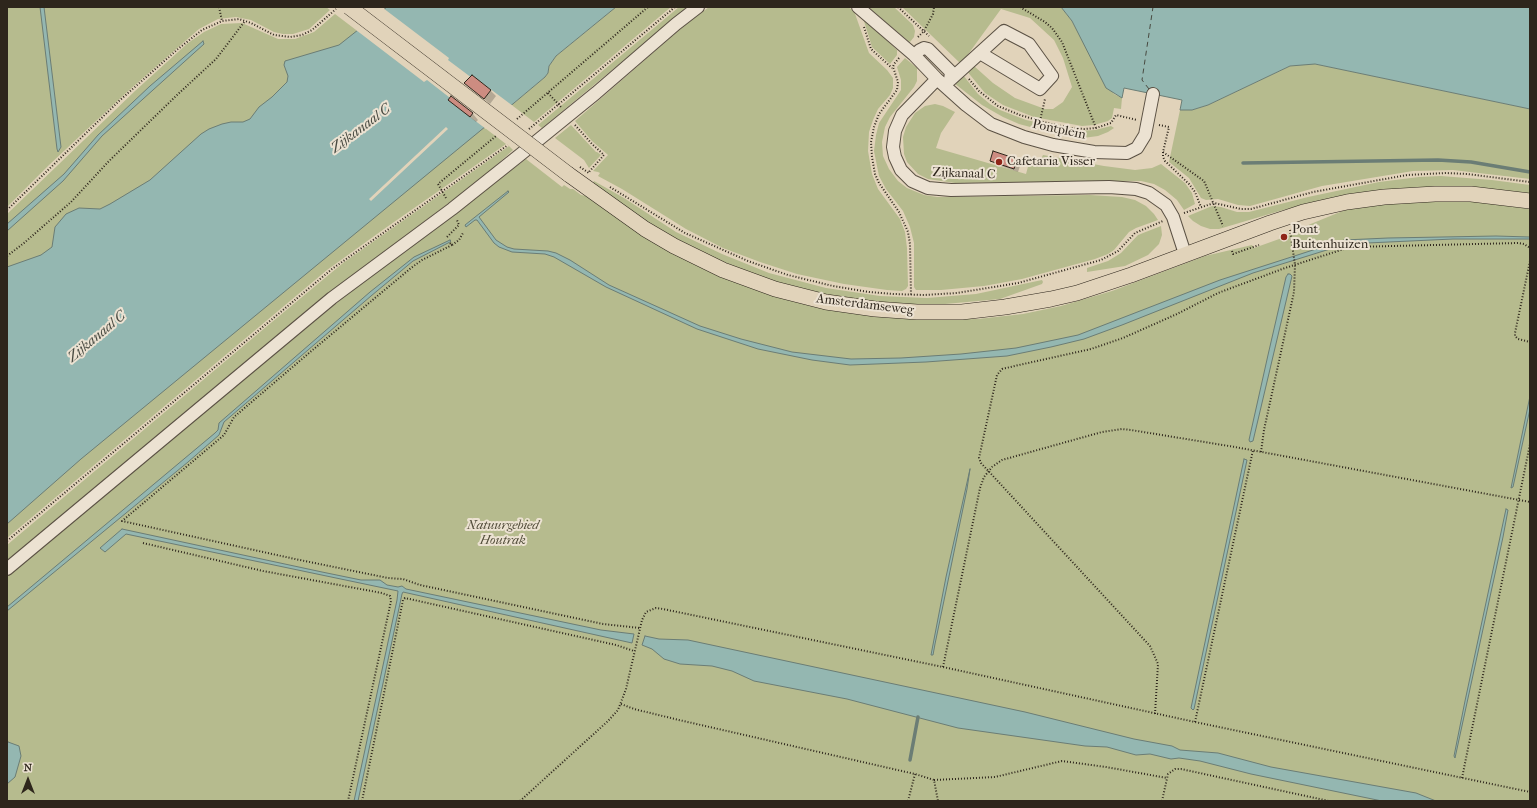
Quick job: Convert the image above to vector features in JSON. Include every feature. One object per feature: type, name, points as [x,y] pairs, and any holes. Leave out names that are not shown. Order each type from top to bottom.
[{"type":"main road","name":"Amsterdamseweg","points":[[349,7],[568,174],[645,229],[702,261],[740,276],[775,289],[800,296],[849,306],[896,311],[941,312],[1005,307],[1051,299],[1131,275],[1227,238],[1287,217],[1347,202],[1417,194],[1471,194],[1530,201]]},
{"type":"street","points":[[7,569],[327,302],[452,209],[568,116],[698,7]]},
{"type":"street","points":[[858,7],[911,52],[937,79]]},
{"type":"street","points":[[911,52],[928,49],[950,70],[952,74],[950,80],[1004,31],[1029,44],[1052,76],[1040,89],[980,53]]},
{"type":"street","name":"Pontplein","points":[[937,79],[966,105],[991,124],[1024,137],[1053,145],[1094,152],[1127,153],[1137,148],[1145,135],[1153,94]]},
{"type":"street","name":"Zijkanaal C","points":[[937,79],[902,116],[895,131],[893,147],[895,158],[901,170],[912,181],[928,188],[951,190],[1136,189],[1149,193],[1166,205],[1173,217],[1185,254]]},
{"type":"path","points":[[219,7],[222,21]]},
{"type":"path","points":[[7,210],[120,102],[178,49],[202,30],[222,21],[235,19],[245,21],[274,35],[290,37],[302,35],[312,30],[338,7]]},
{"type":"path","points":[[516,120],[648,7]]},
{"type":"path","points":[[524,132],[559,105],[675,7]]},
{"type":"path","points":[[898,7],[932,39]]},
{"type":"path","points":[[893,69],[894,64],[911,52],[924,32],[933,14],[934,7]]},
{"type":"path","points":[[1020,7],[1046,22],[1062,42],[1096,128]]},
{"type":"path","points":[[7,256],[24,244],[71,202],[109,161],[176,95],[216,59],[245,21]]},
{"type":"path","points":[[863,26],[871,49],[893,69],[898,82],[897,90],[880,114],[874,127],[871,142],[875,174],[879,183],[899,212],[908,232],[910,244],[911,294]]},
{"type":"path","points":[[962,70],[979,91],[994,103],[1020,115],[1040,121],[1084,129],[1096,128],[1110,123],[1116,116],[1169,127],[1163,152],[1206,184],[1234,254],[1258,245]]},
{"type":"path","points":[[1040,89],[1045,98],[1040,121]]},
{"type":"path","points":[[548,93],[568,116]]},
{"type":"path","points":[[579,130],[604,155],[589,173],[594,177]]},
{"type":"path","points":[[442,191],[438,184],[498,135]]},
{"type":"path","points":[[7,541],[332,269],[512,142]]},
{"type":"path","name":"Amsterdamseweg","points":[[608,186],[627,196],[685,233],[720,250],[788,275],[833,286],[869,292],[911,294],[951,293],[988,289],[1018,283],[1094,263],[1114,254],[1135,233],[1201,207],[1190,184],[1165,161],[1163,152]]},
{"type":"path","points":[[1261,452],[1264,430],[1294,292],[1295,264],[1293,243],[1287,217]]},
{"type":"path","points":[[464,233],[459,240],[422,260],[411,268],[326,338],[234,417],[224,435],[122,521],[302,561],[388,578],[403,579],[420,585],[603,624],[640,628]]},
{"type":"path","points":[[1155,714],[1158,664],[1150,646],[981,462],[979,456],[997,375],[1002,369],[1019,364],[1091,349],[1123,338],[1177,314],[1218,292],[1295,264],[1352,247],[1524,244],[1530,248]]},
{"type":"path","points":[[1530,262],[1515,333],[1515,336],[1518,339],[1530,342]]},
{"type":"path","points":[[943,667],[980,488],[984,476],[989,470],[996,464],[1010,457],[1102,432],[1122,429],[1253,450],[1530,502]]},
{"type":"path","points":[[1462,778],[1530,444]]},
{"type":"path","points":[[1195,722],[1253,450]]},
{"type":"path","points":[[143,543],[292,578],[382,593],[390,596],[348,801]]},
{"type":"path","points":[[362,801],[403,600],[405,598],[616,645],[634,651]]},
{"type":"path","points":[[520,801],[615,714],[621,704],[644,615],[646,612],[656,608],[943,667],[1155,714],[1530,792]]},
{"type":"path","points":[[621,704],[634,709],[687,722],[915,774],[934,780],[995,777],[1062,761],[1117,768],[1167,778]]},
{"type":"path","points":[[1162,801],[1167,778],[1171,771],[1181,769],[1329,801]]},
{"type":"path","points":[[908,801],[915,774]]},
{"type":"path","points":[[934,780],[938,801]]},
{"type":"green space","points":[[7,7],[326,7],[330,10],[309,29],[293,34],[274,32],[251,20],[236,17],[218,19],[199,29],[127,92],[49,165],[7,207]]},
{"type":"green space","points":[[383,7],[388,7],[514,103],[545,77],[548,73],[549,66],[556,56],[616,7],[671,7],[534,122]]},
{"type":"green space","points":[[679,7],[688,7],[542,128],[538,125]]},
{"type":"green space","points":[[709,7],[848,7],[854,11],[869,53],[887,70],[893,78],[893,88],[890,95],[878,109],[873,120],[869,132],[868,151],[872,174],[878,189],[900,219],[905,232],[908,286],[906,289],[902,291],[887,290],[844,284],[797,274],[760,262],[723,248],[686,229],[622,189],[598,176],[600,173],[593,171],[608,155],[592,141],[575,121],[685,25]]},
{"type":"green space","points":[[868,7],[894,7],[913,25],[915,31],[914,37],[910,42],[908,41]]},
{"type":"green space","points":[[902,7],[1061,7],[1072,21],[1114,94],[1122,98],[1121,109],[1114,108],[1112,118],[1108,121],[1094,125],[1082,126],[1034,117],[1003,105],[985,93],[966,70],[974,66],[993,83],[1015,98],[1045,109],[1053,109],[1063,102],[1072,87],[1063,58],[1054,40],[1030,18],[1001,9],[961,64]]},
{"type":"green space","points":[[335,14],[506,144],[327,270],[7,538],[7,214],[135,91],[188,43],[204,32],[221,24],[242,23],[278,39],[295,39],[314,32]]},
{"type":"green space","points":[[863,18],[897,50],[897,55],[890,64],[872,47]]},
{"type":"green space","points":[[905,58],[917,68],[917,81],[914,87],[890,117],[885,127],[882,142],[883,156],[889,169],[898,181],[907,188],[924,195],[937,197],[1090,195],[1122,197],[1135,200],[1146,206],[1158,220],[1129,232],[1114,250],[1095,259],[1022,279],[984,286],[941,290],[916,290],[914,287],[914,243],[910,227],[903,211],[886,189],[879,176],[874,151],[879,123],[901,90],[901,80],[897,67]]},
{"type":"green space","points":[[1299,64],[1315,64],[1530,109],[1530,179],[1453,170],[1413,171],[1322,186],[1250,206],[1238,205],[1218,199],[1206,200],[1201,198],[1189,178],[1169,162],[1180,110],[1192,110],[1208,105],[1290,66]]},
{"type":"green space","points":[[963,75],[978,94],[990,104],[1000,110],[1026,120],[1077,131],[1095,130],[1111,126],[1114,128],[1098,136],[1083,138],[1049,132],[1019,124],[982,105],[954,83]]},
{"type":"green space","points":[[935,104],[955,112],[941,133],[936,148],[1026,174],[1029,163],[1038,163],[1043,155],[1135,170],[1152,168],[1161,164],[1185,183],[1192,193],[1195,204],[1184,210],[1177,200],[1165,190],[1154,184],[1141,181],[955,183],[928,179],[918,174],[907,162],[904,154],[903,137],[906,127],[915,113],[925,106]]},
{"type":"green space","points":[[571,125],[596,152],[601,155],[589,168],[584,160],[555,138]]},
{"type":"green space","points":[[509,146],[513,150],[482,178],[324,297],[7,562],[7,545],[343,263]]},
{"type":"green space","name":"Natuurgebied Houtrak","points":[[526,159],[562,187],[564,185],[581,195],[586,196],[629,226],[827,309],[876,316],[922,320],[978,319],[1023,314],[1061,306],[1112,291],[1205,256],[1252,245],[1254,248],[1296,233],[1296,230],[1345,210],[1373,205],[1423,201],[1471,201],[1530,209],[1530,801],[7,801],[7,576],[350,292]]},
{"type":"green space","points":[[1441,176],[1530,185],[1530,194],[1423,187],[1386,190],[1327,199],[1219,229],[1210,229],[1201,226],[1188,216],[1212,206],[1237,212],[1249,212],[1308,197],[1379,182]]},
{"type":"green space","points":[[594,181],[624,198],[676,232],[722,254],[769,273],[826,288],[880,296],[927,298],[976,294],[1042,280],[1043,282],[1042,284],[1000,299],[927,305],[879,303],[825,294],[769,280],[711,257],[644,220],[593,183]]},
{"type":"green space","points":[[1161,226],[1162,235],[1159,244],[1148,255],[1125,266],[1087,272],[1087,268],[1108,261],[1121,253],[1138,235]]},
{"type":"water","points":[[40,7],[44,7],[61,147],[58,152],[57,149]]},
{"type":"water","points":[[387,7],[616,7],[556,56],[549,66],[548,73],[545,77],[81,459],[7,524],[7,267],[41,255],[52,247],[55,227],[66,214],[79,208],[100,209],[110,204],[150,180],[201,134],[209,129],[222,124],[243,122],[250,119],[259,107],[287,82],[288,76],[284,65],[285,61],[339,45]]},
{"type":"water","points":[[1061,7],[1530,7],[1530,109],[1315,64],[1290,66],[1208,105],[1192,110],[1180,110],[1182,100],[1124,88],[1122,98],[1106,88],[1072,21]]},
{"type":"water","points":[[203,41],[204,44],[102,136],[63,181],[7,231],[7,224],[64,174],[98,135],[150,86]]},
{"type":"water","points":[[508,191],[509,192],[479,217],[496,240],[507,247],[556,253],[570,260],[609,285],[700,326],[741,339],[792,352],[851,359],[901,358],[961,354],[1016,348],[1078,335],[1220,280],[1344,240],[1496,236],[1530,237],[1530,239],[1453,239],[1346,244],[1253,273],[1084,339],[1007,356],[926,362],[850,365],[812,360],[758,349],[697,329],[606,287],[554,257],[545,254],[512,252],[499,247],[494,243],[477,220],[466,227],[465,225]]},
{"type":"water","points":[[450,240],[450,242],[413,261],[371,296],[224,422],[219,435],[188,462],[7,611],[7,607],[215,433],[218,430],[219,423],[370,292],[414,257]]},
{"type":"water","points":[[1288,274],[1292,276],[1253,441],[1250,442],[1249,440],[1268,355],[1286,277]]},
{"type":"water","points":[[1530,396],[1530,409],[1513,487],[1511,488]]},
{"type":"water","points":[[1244,459],[1247,460],[1193,710],[1191,708]]},
{"type":"water","points":[[970,469],[933,655],[931,655],[946,577]]},
{"type":"water","points":[[1506,509],[1508,510],[1503,537],[1455,758],[1454,756],[1465,701]]},
{"type":"water","points":[[122,529],[361,580],[380,580],[387,585],[398,587],[402,586],[406,589],[601,630],[634,634],[632,643],[403,592],[358,801],[354,801],[398,591],[126,534],[105,552],[100,548]]},
{"type":"water","points":[[645,636],[659,639],[688,640],[1025,712],[1134,739],[1172,746],[1180,750],[1218,753],[1271,767],[1416,793],[1436,801],[1382,801],[1251,774],[1200,761],[1179,758],[1171,759],[1150,754],[1136,755],[1107,747],[1085,746],[958,728],[847,699],[754,681],[732,671],[712,666],[680,664],[664,659],[652,649],[642,645]]},
{"type":"water","points":[[8,742],[19,746],[21,756],[15,777],[7,784],[7,743]]},
{"type":"pier","points":[[383,8],[449,58],[448,60],[472,78],[473,76],[513,106],[486,129],[453,104],[454,101],[427,80],[424,82],[356,30]]},
{"type":"pier","points":[[446,127],[448,129],[371,201],[369,199]]},
{"type":"building","points":[[472,75],[491,90],[484,99],[464,83]]},
{"type":"building","points":[[451,96],[473,113],[470,117],[448,100]]},
{"type":"building","points":[[993,151],[1017,159],[1014,169],[990,161]]},
{"type":"waterway","points":[[1243,163],[1438,160],[1471,162],[1530,172]]},
{"type":"waterway","points":[[910,760],[918,717]]},
{"type":"ferry route","points":[[1149,89],[1142,80],[1153,7]]},
{"type":"place","name":"Cafetaria Visser","points":[[999,162]]},
{"type":"place","name":"Pont Buitenhuizen","points":[[1284,237]]}]
